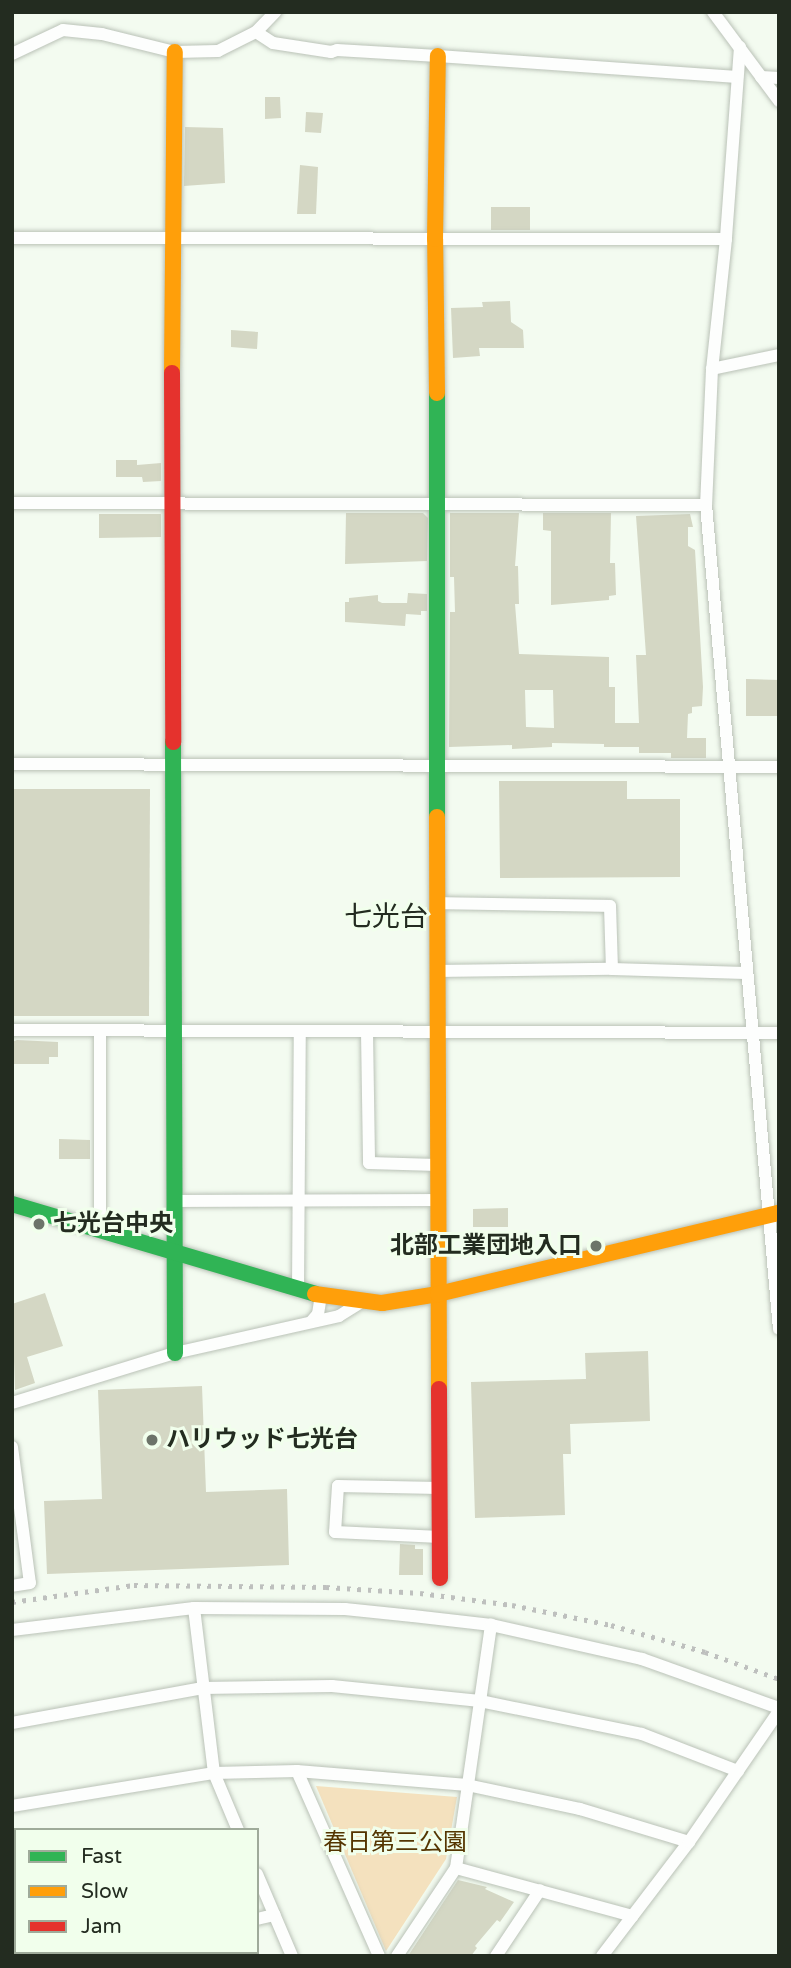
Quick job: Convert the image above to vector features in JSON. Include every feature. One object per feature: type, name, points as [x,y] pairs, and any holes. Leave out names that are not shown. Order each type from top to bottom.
[{"type":"street","points":[[12,54],[63,30],[102,34],[175,52],[218,51],[256,32],[275,12]]},
{"type":"street","points":[[713,12],[779,102]]},
{"type":"street","points":[[256,32],[273,43],[331,52],[337,50],[438,56],[737,77]]},
{"type":"street","points":[[740,47],[726,239],[712,369],[706,505],[750,1032],[774,1214],[779,1329]]},
{"type":"street","points":[[175,52],[172,238],[172,1030],[175,1353]]},
{"type":"street","points":[[438,56],[435,239],[439,503],[436,1032],[440,1578]]},
{"type":"street","points":[[761,77],[779,78]]},
{"type":"street","points":[[12,238],[726,239]]},
{"type":"street","points":[[712,369],[779,355]]},
{"type":"street","points":[[12,503],[706,505]]},
{"type":"street","points":[[12,764],[779,767]]},
{"type":"street","points":[[437,903],[610,906],[612,970]]},
{"type":"street","points":[[436,971],[612,970],[745,973]]},
{"type":"street","points":[[12,1030],[779,1033]]},
{"type":"street","points":[[100,1030],[100,1229]]},
{"type":"street","points":[[298,1289],[300,1032]]},
{"type":"street","points":[[367,1032],[369,1163],[437,1165]]},
{"type":"street","points":[[173,1201],[437,1200]]},
{"type":"street","points":[[12,1204],[298,1289],[361,1302],[406,1300],[438,1294],[774,1214]]},
{"type":"street","points":[[311,1322],[318,1314],[321,1295]]},
{"type":"street","points":[[12,1403],[175,1353],[339,1316],[361,1302]]},
{"type":"street","points":[[12,1447],[30,1583],[12,1586]]},
{"type":"street","points":[[439,1488],[338,1486],[335,1532],[440,1537]]},
{"type":"street","points":[[194,1608],[214,1773],[237,1828]]},
{"type":"street","points":[[12,1630],[194,1608],[345,1609],[491,1625],[642,1659],[779,1709],[689,1842],[603,1955]]},
{"type":"street","points":[[397,1956],[456,1868],[491,1625]]},
{"type":"street","points":[[12,1723],[203,1688],[332,1686],[480,1701],[642,1734],[738,1771]]},
{"type":"street","points":[[297,1771],[379,1956]]},
{"type":"street","points":[[12,1806],[214,1773],[297,1771],[467,1785],[580,1809],[689,1842]]},
{"type":"street","points":[[456,1868],[633,1916]]},
{"type":"street","points":[[259,1879],[292,1956]]},
{"type":"street","points":[[495,1956],[540,1890]]},
{"type":"street","points":[[259,1919],[275,1916]]},
{"type":"green space","name":"春日第三公園","points":[[316,1786],[457,1797],[446,1859],[386,1951]]},
{"type":"building","points":[[265,97],[280,97],[281,118],[265,119]]},
{"type":"building","points":[[306,112],[323,113],[321,133],[305,132]]},
{"type":"building","points":[[185,127],[223,128],[225,183],[184,186]]},
{"type":"building","points":[[300,165],[318,167],[316,214],[297,214]]},
{"type":"building","points":[[491,207],[530,207],[530,230],[491,230]]},
{"type":"building","points":[[510,301],[511,322],[523,330],[524,348],[479,348],[480,356],[453,358],[451,308],[483,307],[482,302]]},
{"type":"building","points":[[231,330],[258,332],[257,349],[231,347]]},
{"type":"building","points":[[116,460],[137,460],[137,465],[161,463],[161,481],[143,482],[142,477],[116,477]]},
{"type":"building","points":[[346,513],[423,513],[428,518],[427,561],[345,564]]},
{"type":"building","points":[[450,513],[519,513],[515,566],[518,566],[519,604],[515,604],[519,654],[609,657],[609,687],[615,687],[615,723],[639,723],[636,655],[646,655],[636,516],[690,514],[693,527],[688,527],[688,546],[695,550],[703,687],[702,706],[692,707],[692,713],[688,714],[687,738],[706,738],[706,758],[671,758],[671,753],[639,753],[639,747],[604,747],[604,744],[552,743],[552,747],[512,749],[512,745],[449,747],[450,612],[455,612],[454,577],[450,577]],"holes":[[[525,690],[553,690],[554,728],[526,727]]]},
{"type":"building","points":[[543,513],[611,513],[610,563],[615,563],[616,595],[609,596],[609,600],[551,605],[551,531],[543,530]]},
{"type":"building","points":[[99,514],[161,514],[161,537],[99,538]]},
{"type":"building","points":[[408,593],[427,594],[427,611],[421,611],[421,615],[406,614],[405,626],[345,622],[345,602],[349,602],[349,598],[378,595],[378,601],[382,603],[407,603]]},
{"type":"building","points":[[746,679],[779,680],[779,716],[746,716]]},
{"type":"building","points":[[499,781],[627,781],[627,799],[680,799],[680,877],[500,878]]},
{"type":"building","points":[[12,789],[150,789],[149,1016],[12,1016]]},
{"type":"building","points":[[12,1042],[58,1042],[58,1057],[49,1057],[49,1064],[12,1064]]},
{"type":"building","points":[[59,1139],[90,1140],[90,1159],[59,1159]]},
{"type":"building","points":[[508,1208],[508,1227],[473,1227],[473,1209]]},
{"type":"building","points":[[45,1293],[63,1346],[27,1357],[35,1383],[15,1390],[12,1304]]},
{"type":"building","points":[[648,1351],[650,1421],[570,1424],[571,1454],[563,1454],[565,1515],[475,1518],[471,1382],[586,1379],[585,1353]]},
{"type":"building","name":"ハリウッド七光台","points":[[202,1386],[206,1492],[287,1489],[289,1565],[47,1574],[44,1501],[102,1499],[98,1390]]},
{"type":"building","points":[[400,1544],[415,1545],[415,1549],[423,1549],[423,1575],[399,1575]]},
{"type":"building","points":[[458,1880],[487,1887],[485,1889],[514,1902],[500,1922],[497,1920],[475,1946],[477,1948],[471,1956],[408,1956]]},
{"type":"railway","points":[[12,1602],[134,1585],[326,1587],[420,1593],[512,1605],[611,1625],[705,1652],[779,1679]]},
{"type":"traffic: fast","points":[[437,393],[437,817]]},
{"type":"traffic: fast","points":[[173,742],[175,1353]]},
{"type":"traffic: fast","points":[[12,1204],[315,1294]]},
{"type":"traffic: slow","points":[[172,373],[175,52]]},
{"type":"traffic: slow","points":[[437,393],[435,239],[438,56]]},
{"type":"traffic: slow","points":[[437,817],[439,1389]]},
{"type":"traffic: slow","points":[[315,1294],[382,1303],[438,1294],[779,1213]]},
{"type":"traffic: jam","points":[[172,373],[173,742]]},
{"type":"traffic: jam","points":[[439,1389],[440,1578]]},
{"type":"place","name":"七光台中央","points":[[39,1224]]},
{"type":"place","name":"北部工業団地入口","points":[[596,1246]]},
{"type":"place","name":"ハリウッド七光台","points":[[152,1440]]},
{"type":"district","name":"七光台","points":[[386,917]]}]
